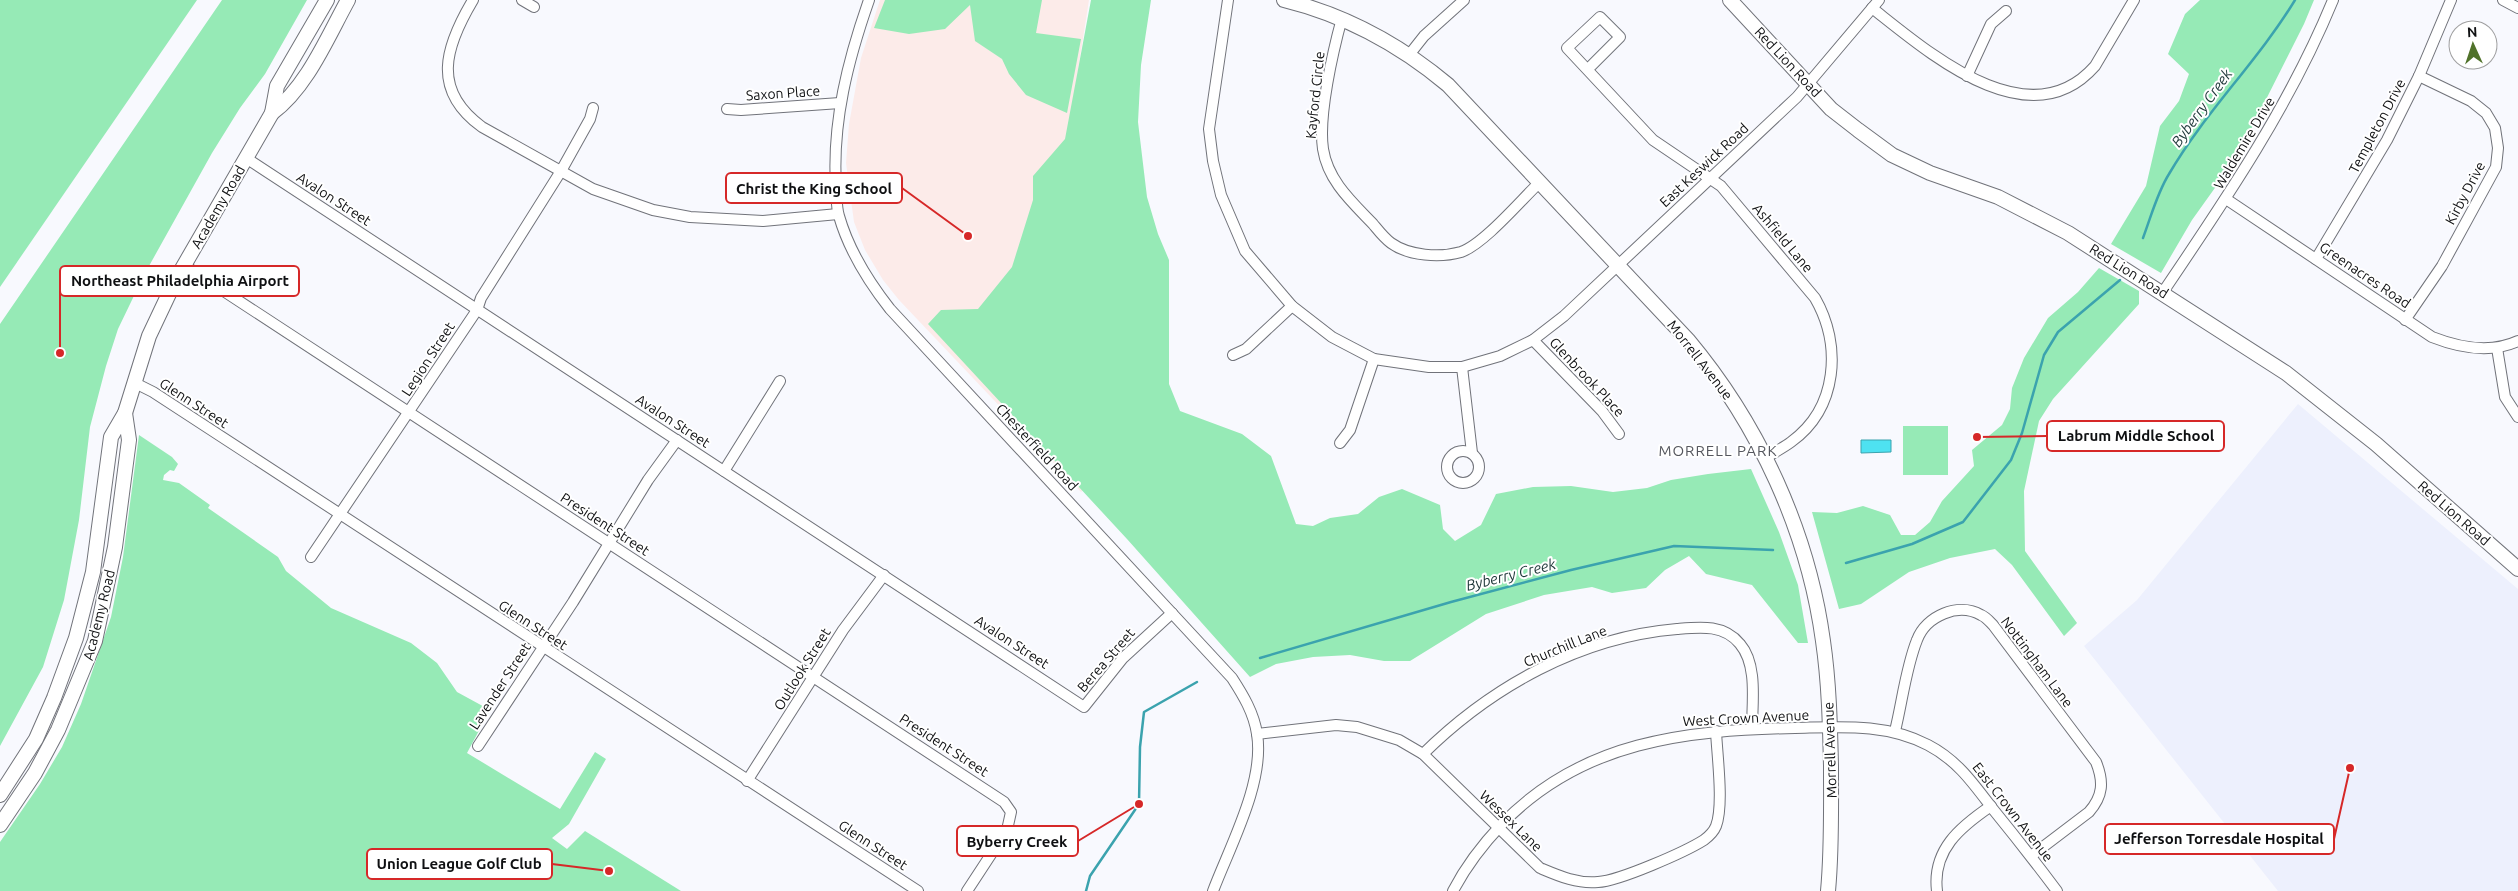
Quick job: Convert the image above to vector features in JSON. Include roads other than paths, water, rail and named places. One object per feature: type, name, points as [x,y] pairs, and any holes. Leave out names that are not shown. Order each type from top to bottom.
[{"type":"street","name":"Academy Road","points":[[0,795],[36,739],[57,691],[76,638],[93,572],[111,437],[125,414],[133,382],[149,336],[184,266],[272,113],[277,86],[326,0]]},
{"type":"street","name":"Academy Road","points":[[272,113],[287,102],[299,85],[348,0]]},
{"type":"street","points":[[473,0],[453,36],[447,59],[448,82],[456,102],[468,117],[482,127],[593,189],[626,202],[690,217],[763,222],[838,214]]},
{"type":"street","points":[[522,0],[534,7]]},
{"type":"street","name":"Chesterfield Road","points":[[869,0],[853,48],[840,103],[835,150],[838,214],[848,241],[868,281],[890,308],[1232,678],[1244,696],[1257,734],[1254,781],[1213,891]]},
{"type":"street","name":"East Keswick Road","points":[[1228,0],[1210,129],[1212,161],[1221,196],[1245,251],[1292,306],[1332,337],[1374,359],[1429,367],[1462,367],[1500,356],[1533,340],[1564,316],[1808,84],[1875,4]]},
{"type":"street","name":"Morrell Avenue","points":[[1284,0],[1342,18],[1372,33],[1409,55],[1466,102],[1702,357],[1743,417],[1765,458],[1795,527],[1815,595],[1823,642],[1830,727],[1832,817],[1828,891]]},
{"type":"street","points":[[1409,55],[1424,36],[1464,0]]},
{"type":"street","name":"Red Lion Road","points":[[1730,0],[1831,109],[1892,154],[1930,173],[1998,197],[2028,210],[2162,292],[2286,373],[2339,415],[2518,569]]},
{"type":"street","points":[[1875,4],[1919,47],[1967,76],[1986,84],[2026,94],[2048,95],[2080,81],[2095,66],[2134,0]]},
{"type":"street","name":"Waldemire Drive","points":[[2162,292],[2226,199],[2292,88],[2333,0]]},
{"type":"street","name":"Templeton Drive","points":[[2316,259],[2387,140],[2419,76],[2451,0]]},
{"type":"street","points":[[2503,0],[2518,8]]},
{"type":"street","points":[[1967,76],[1990,24],[2006,11]]},
{"type":"street","name":"Kayford Circle","points":[[1342,18],[1335,44],[1323,124],[1323,152],[1331,173],[1342,193],[1392,243],[1414,253],[1438,254],[1460,252],[1477,243],[1540,182]]},
{"type":"street","name":"Ashfield Lane","points":[[1588,69],[1620,37],[1600,18],[1567,48],[1654,140],[1721,186],[1815,298],[1830,333],[1832,373],[1821,406],[1815,417],[1792,442],[1765,458]]},
{"type":"street","name":"Kirby Drive","points":[[2405,320],[2442,266],[2496,168],[2498,148],[2495,128],[2486,113],[2471,101],[2419,76]]},
{"type":"street","name":"Saxon Place","points":[[727,109],[742,110],[840,103]]},
{"type":"street","name":"Legion Street","points":[[311,557],[341,516],[403,418],[409,413],[477,310],[481,298],[561,171],[590,119],[593,108]]},
{"type":"street","name":"Avalon Street","points":[[246,158],[1084,707]]},
{"type":"street","name":"Greenacres Road","points":[[2226,199],[2432,337],[2452,345],[2497,348]]},
{"type":"street","name":"President Street","points":[[184,266],[815,677],[1009,806],[1011,821],[1007,830],[968,891]]},
{"type":"street","points":[[1233,355],[1246,349],[1292,306]]},
{"type":"street","name":"Glenbrook Place","points":[[1533,340],[1602,411],[1619,434]]},
{"type":"street","points":[[2518,341],[2497,348],[2505,397],[2518,417]]},
{"type":"street","points":[[1340,443],[1350,430],[1374,359]]},
{"type":"street","points":[[1462,367],[1472,453]]},
{"type":"street","points":[[724,471],[780,381]]},
{"type":"street","name":"Glenn Street","points":[[133,382],[153,392],[918,891]]},
{"type":"street","name":"Academy Road","points":[[0,825],[35,773],[58,730],[95,641],[116,548],[129,440],[125,414]]},
{"type":"street","name":"Lavender Street","points":[[478,746],[573,602],[648,480],[677,440]]},
{"type":"street","name":"Outlook Street","points":[[747,781],[853,616],[884,575]]},
{"type":"street","name":"Nottingham Lane","points":[[1895,731],[1917,640],[1925,626],[1949,611],[1965,610],[1981,615],[1993,625],[2096,762],[2101,776],[2102,791],[2096,804],[2089,812],[2031,856]]},
{"type":"street","name":"Berea Street","points":[[1084,707],[1123,658],[1172,613]]},
{"type":"street","name":"Churchill Lane","points":[[1423,754],[1452,725],[1477,706],[1529,675],[1562,659],[1590,648],[1641,634],[1707,626],[1727,633],[1740,644],[1746,653],[1752,681],[1752,729]]},
{"type":"street","name":"Wessex Lane","points":[[1257,734],[1318,726],[1357,726],[1399,740],[1423,754],[1540,868],[1562,878],[1582,882],[1616,879],[1706,839],[1715,827],[1720,812],[1716,731]]},
{"type":"street","name":"West Crown Avenue","points":[[1454,891],[1472,860],[1498,828],[1517,809],[1540,791],[1575,769],[1608,754],[1646,742],[1716,731],[1830,727]]},
{"type":"street","name":"East Crown Avenue","points":[[1830,727],[1879,728],[1895,731],[1914,738],[1946,756],[1973,781],[1990,806],[2057,891]]},
{"type":"street","points":[[1937,891],[1938,864],[1948,842],[1964,824],[1990,806]]},
{"type":"water","points":[[1861,440],[1891,440],[1891,452],[1861,453]]},
{"type":"waterway","name":"Byberry Creek","points":[[2143,238],[2161,189],[2183,151],[2265,44],[2295,0]]},
{"type":"waterway","name":"Byberry Creek","points":[[1846,563],[1912,544],[1963,522],[2011,460],[2022,433],[2044,355],[2058,332],[2120,280]]},
{"type":"waterway","name":"Byberry Creek","points":[[1260,658],[1451,602],[1571,570],[1674,546],[1773,550]]},
{"type":"waterway","name":"Byberry Creek","points":[[1086,891],[1090,876],[1139,804],[1140,747],[1144,712],[1197,682]]},
{"type":"place","name":"Christ the King School","points":[[968,236]]},
{"type":"place","name":"Northeast Philadelphia Airport","points":[[60,353]]},
{"type":"place","name":"Labrum Middle School","points":[[1977,437]]},
{"type":"place","name":"Jefferson Torresdale Hospital","points":[[2350,768]]},
{"type":"place","name":"Byberry Creek","points":[[1139,804]]},
{"type":"place","name":"Union League Golf Club","points":[[609,871]]},
{"type":"district","name":"MORRELL PARK","points":[[1718,451]]}]
